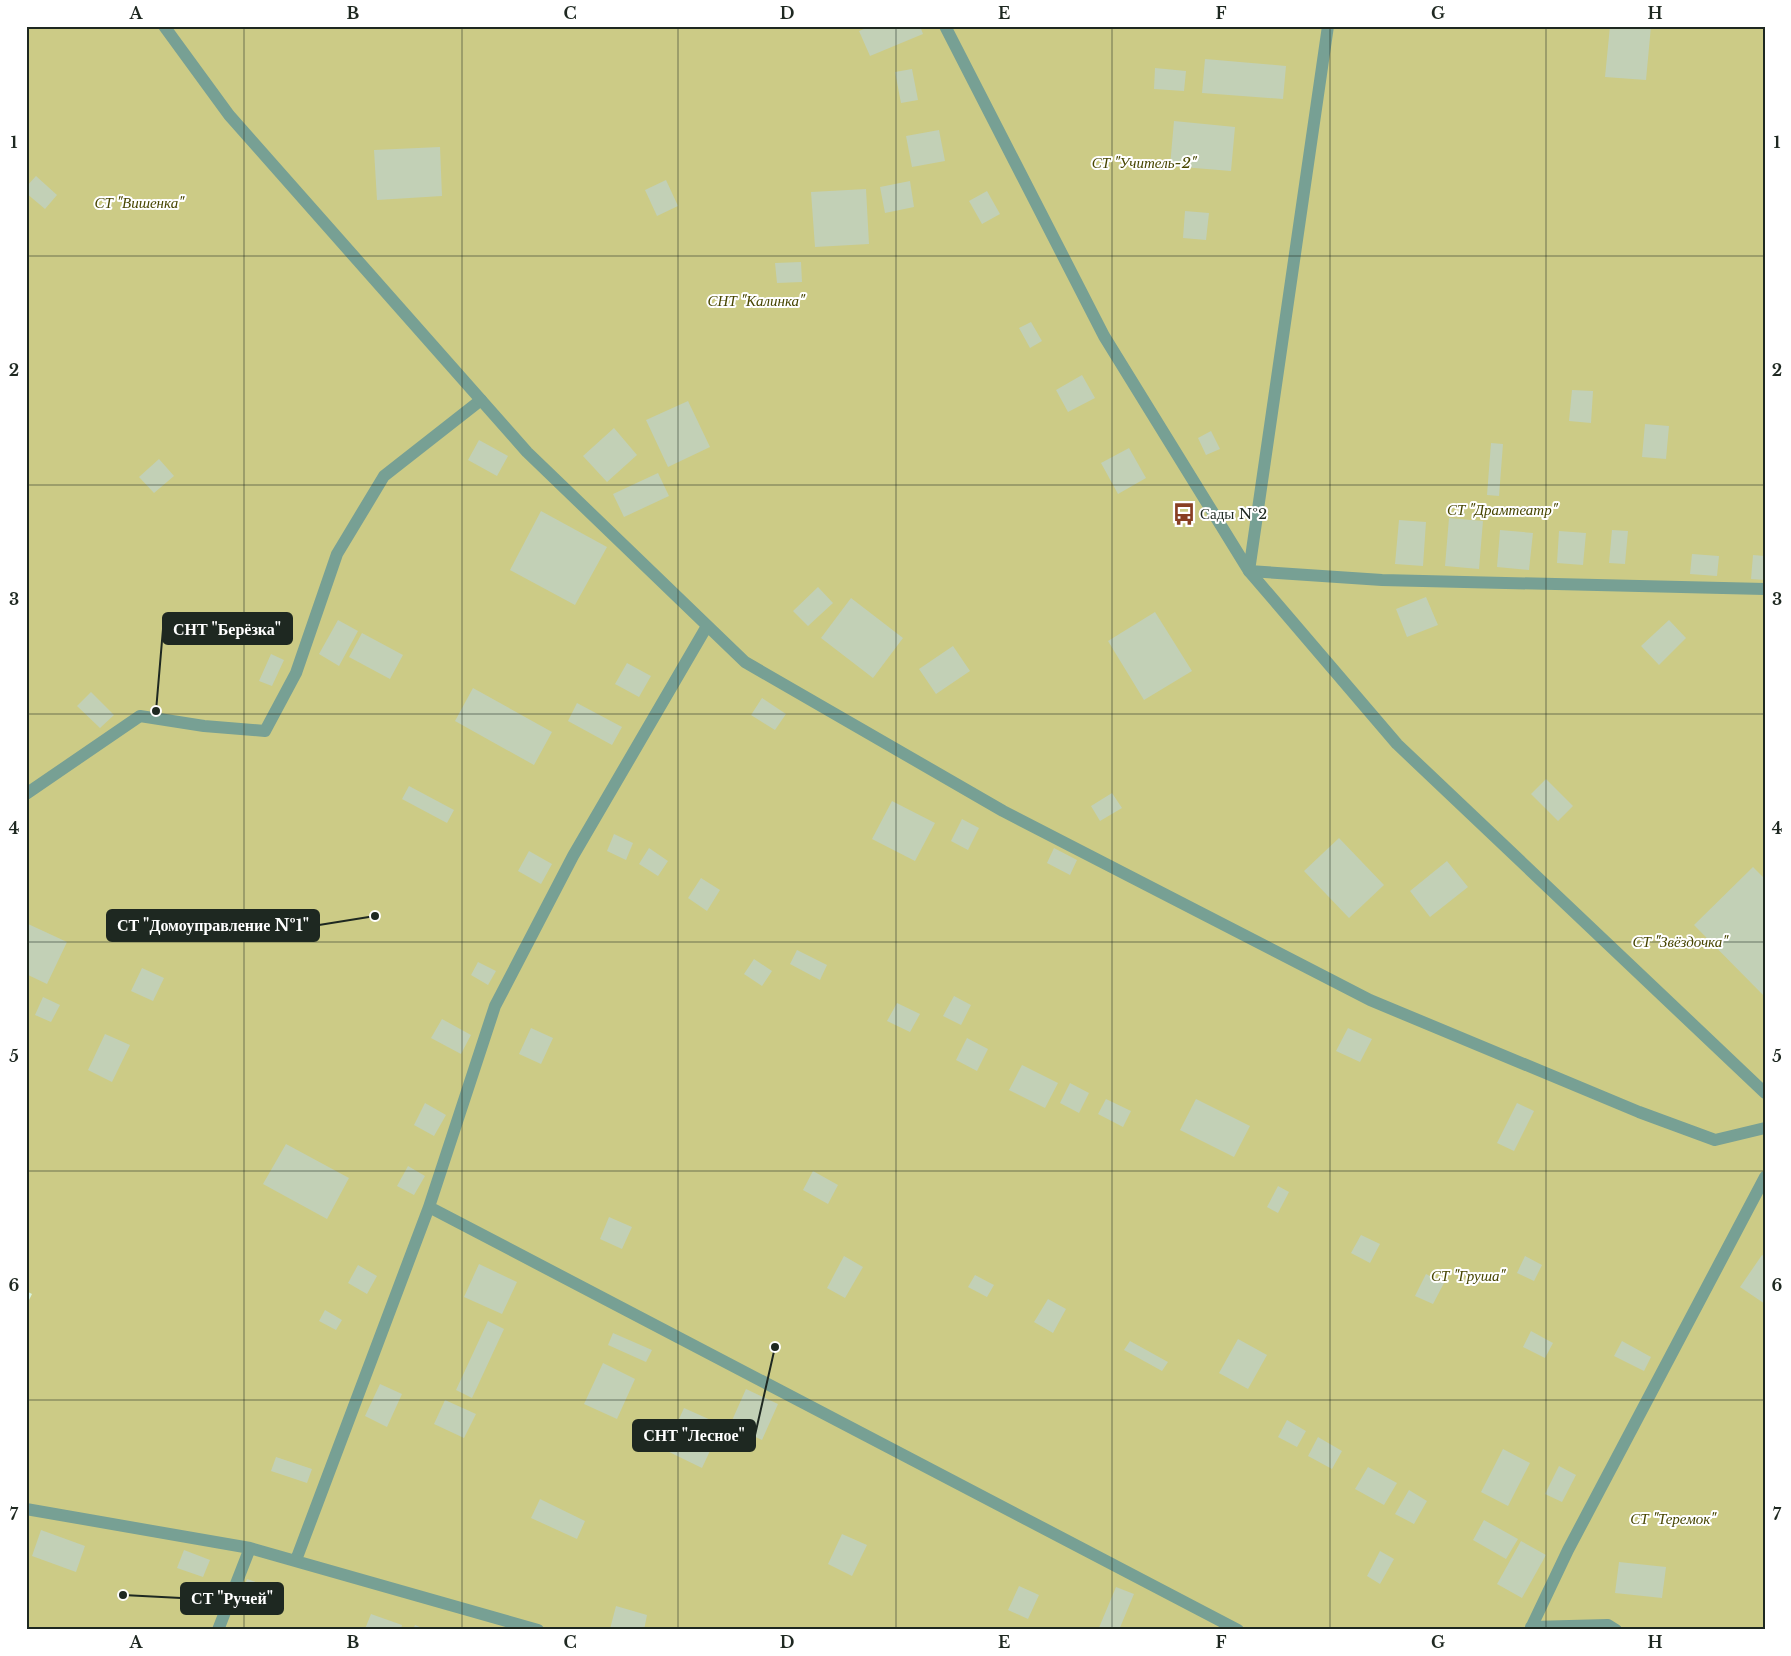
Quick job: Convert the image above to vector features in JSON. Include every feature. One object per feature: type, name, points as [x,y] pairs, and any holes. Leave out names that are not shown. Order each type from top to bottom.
[{"type":"street","points":[[164,26],[229,115],[527,452],[745,662],[1003,811],[1370,1000],[1639,1112],[1715,1140],[1765,1128]]},
{"type":"street","points":[[945,26],[1104,336],[1249,571],[1396,744],[1765,1093]]},
{"type":"street","points":[[1249,571],[1328,26]]},
{"type":"street","points":[[26,794],[140,716],[204,726],[265,731],[296,673],[337,554],[384,476],[481,400]]},
{"type":"street","points":[[1249,571],[1382,580],[1765,589]]},
{"type":"street","points":[[296,1560],[429,1208],[495,1006],[573,856],[707,626]]},
{"type":"street","points":[[1616,1630],[1608,1625],[1531,1628],[1568,1550],[1765,1177]]},
{"type":"street","points":[[429,1208],[1238,1630]]},
{"type":"street","points":[[26,1509],[250,1548],[538,1630]]},
{"type":"street","points":[[218,1630],[250,1548]]},
{"type":"green space","points":[[26,26],[1765,26],[1765,1630],[26,1630],[26,1306],[32,1294],[26,1291]]},
{"type":"building","points":[[871,26],[920,26],[923,34],[870,56],[859,31]]},
{"type":"building","points":[[1610,26],[1651,26],[1646,80],[1605,77]]},
{"type":"building","points":[[1205,59],[1286,66],[1283,99],[1202,93]]},
{"type":"building","points":[[1155,68],[1186,71],[1184,91],[1154,89]]},
{"type":"building","points":[[912,69],[918,100],[901,103],[895,72]]},
{"type":"building","points":[[1174,121],[1235,127],[1231,171],[1170,166]]},
{"type":"building","points":[[939,130],[945,161],[912,167],[906,136]]},
{"type":"building","points":[[440,147],[442,196],[377,200],[374,150]]},
{"type":"building","points":[[36,176],[57,195],[45,209],[26,193],[26,187]]},
{"type":"building","points":[[666,180],[678,206],[657,216],[645,190]]},
{"type":"building","points":[[910,181],[914,207],[885,213],[880,187]]},
{"type":"building","points":[[866,189],[869,244],[815,247],[811,192]]},
{"type":"building","points":[[987,191],[1000,214],[982,224],[969,201]]},
{"type":"building","points":[[1185,211],[1209,213],[1206,240],[1183,238]]},
{"type":"building","points":[[801,262],[802,282],[777,283],[775,263]]},
{"type":"building","points":[[1031,322],[1042,341],[1030,348],[1019,328]]},
{"type":"building","points":[[1082,375],[1095,398],[1068,412],[1056,390]]},
{"type":"building","points":[[1572,390],[1593,391],[1591,423],[1569,421]]},
{"type":"building","points":[[688,401],[710,447],[668,467],[646,420]]},
{"type":"building","points":[[1645,424],[1669,426],[1666,459],[1642,457]]},
{"type":"building","points":[[614,428],[637,455],[607,482],[583,456]]},
{"type":"building","points":[[1211,431],[1220,449],[1206,455],[1198,438]]},
{"type":"building","points":[[479,440],[508,456],[497,476],[468,460]]},
{"type":"building","points":[[1491,443],[1503,444],[1499,496],[1487,495]]},
{"type":"building","points":[[1129,448],[1146,478],[1118,494],[1101,463]]},
{"type":"building","points":[[159,459],[174,476],[154,493],[139,477]]},
{"type":"building","points":[[658,473],[669,496],[624,517],[613,494]]},
{"type":"building","points":[[541,511],[607,547],[575,605],[510,570]]},
{"type":"building","points":[[1449,518],[1483,521],[1479,569],[1445,566]]},
{"type":"building","points":[[1399,520],[1426,522],[1423,566],[1395,564]]},
{"type":"building","points":[[1500,530],[1533,533],[1529,570],[1497,567]]},
{"type":"building","points":[[1612,530],[1628,531],[1625,564],[1609,563]]},
{"type":"building","points":[[1559,531],[1586,533],[1583,565],[1557,563]]},
{"type":"building","points":[[1692,554],[1719,556],[1717,576],[1690,574]]},
{"type":"building","points":[[1753,555],[1765,556],[1765,580],[1751,579]]},
{"type":"building","points":[[818,587],[833,603],[808,626],[793,611]]},
{"type":"building","points":[[1426,597],[1438,625],[1407,637],[1396,609]]},
{"type":"building","points":[[851,598],[903,638],[873,678],[821,638]]},
{"type":"building","points":[[1155,612],[1192,671],[1144,700],[1108,641]]},
{"type":"building","points":[[338,620],[358,631],[339,666],[319,654]]},
{"type":"building","points":[[1669,620],[1686,638],[1659,665],[1641,646]]},
{"type":"building","points":[[362,633],[403,655],[390,679],[349,657]]},
{"type":"building","points":[[953,646],[970,671],[936,694],[919,669]]},
{"type":"building","points":[[271,654],[284,660],[272,686],[259,681]]},
{"type":"building","points":[[627,663],[651,676],[639,697],[615,684]]},
{"type":"building","points":[[473,688],[552,732],[534,765],[455,721]]},
{"type":"building","points":[[91,692],[114,715],[100,728],[77,706]]},
{"type":"building","points":[[762,698],[786,714],[775,730],[751,715]]},
{"type":"building","points":[[577,703],[622,727],[612,745],[568,721]]},
{"type":"building","points":[[1546,779],[1573,806],[1558,821],[1531,794]]},
{"type":"building","points":[[409,786],[454,810],[447,823],[402,799]]},
{"type":"building","points":[[1112,793],[1122,808],[1100,821],[1091,806]]},
{"type":"building","points":[[892,801],[935,823],[915,861],[872,839]]},
{"type":"building","points":[[962,819],[979,828],[968,850],[951,841]]},
{"type":"building","points":[[614,834],[633,843],[626,860],[607,851]]},
{"type":"building","points":[[1339,838],[1384,885],[1349,918],[1304,871]]},
{"type":"building","points":[[649,848],[668,861],[658,876],[639,864]]},
{"type":"building","points":[[1054,848],[1077,860],[1070,875],[1047,863]]},
{"type":"building","points":[[529,851],[552,864],[541,884],[518,871]]},
{"type":"building","points":[[1447,861],[1468,887],[1430,917],[1410,891]]},
{"type":"building","points":[[1753,867],[1765,879],[1765,997],[1694,925]]},
{"type":"building","points":[[701,878],[720,890],[707,911],[688,898]]},
{"type":"building","points":[[26,923],[67,942],[47,984],[26,974]]},
{"type":"building","points":[[797,950],[827,965],[820,980],[790,964]]},
{"type":"building","points":[[754,959],[772,971],[762,986],[744,974]]},
{"type":"building","points":[[478,962],[496,971],[488,985],[471,975]]},
{"type":"building","points":[[142,968],[164,978],[153,1001],[131,991]]},
{"type":"building","points":[[954,996],[971,1005],[961,1025],[943,1016]]},
{"type":"building","points":[[43,997],[60,1005],[51,1022],[35,1015]]},
{"type":"building","points":[[897,1003],[920,1014],[910,1032],[887,1021]]},
{"type":"building","points":[[442,1019],[471,1035],[461,1054],[431,1038]]},
{"type":"building","points":[[531,1028],[553,1038],[541,1064],[519,1054]]},
{"type":"building","points":[[1348,1028],[1372,1039],[1360,1062],[1336,1051]]},
{"type":"building","points":[[105,1034],[130,1045],[112,1082],[88,1070]]},
{"type":"building","points":[[967,1038],[988,1049],[977,1071],[956,1060]]},
{"type":"building","points":[[1022,1065],[1058,1083],[1045,1108],[1009,1090]]},
{"type":"building","points":[[1070,1083],[1089,1093],[1079,1113],[1060,1103]]},
{"type":"building","points":[[1106,1099],[1131,1111],[1123,1127],[1098,1114]]},
{"type":"building","points":[[1196,1099],[1250,1126],[1234,1157],[1180,1130]]},
{"type":"building","points":[[425,1103],[446,1115],[434,1136],[414,1125]]},
{"type":"building","points":[[1517,1103],[1534,1111],[1514,1151],[1497,1143]]},
{"type":"building","points":[[286,1144],[349,1178],[327,1219],[263,1184]]},
{"type":"building","points":[[408,1166],[425,1176],[414,1195],[397,1186]]},
{"type":"building","points":[[813,1171],[838,1185],[828,1204],[803,1190]]},
{"type":"building","points":[[1278,1186],[1289,1192],[1278,1213],[1267,1207]]},
{"type":"building","points":[[609,1217],[632,1227],[622,1249],[600,1239]]},
{"type":"building","points":[[1361,1235],[1380,1244],[1370,1263],[1351,1253]]},
{"type":"building","points":[[1762,1255],[1765,1257],[1765,1304],[1740,1287]]},
{"type":"building","points":[[844,1256],[863,1267],[845,1298],[827,1288]]},
{"type":"building","points":[[1525,1256],[1542,1265],[1534,1281],[1517,1273]]},
{"type":"building","points":[[479,1264],[517,1282],[502,1314],[464,1297]]},
{"type":"building","points":[[358,1265],[377,1276],[367,1294],[348,1283]]},
{"type":"building","points":[[1426,1274],[1444,1283],[1433,1304],[1415,1296]]},
{"type":"building","points":[[975,1275],[994,1285],[987,1297],[968,1287]]},
{"type":"building","points":[[1048,1299],[1066,1309],[1053,1333],[1034,1322]]},
{"type":"building","points":[[325,1310],[342,1320],[336,1330],[319,1321]]},
{"type":"building","points":[[488,1321],[504,1329],[472,1398],[456,1390]]},
{"type":"building","points":[[1531,1331],[1553,1343],[1545,1358],[1523,1347]]},
{"type":"building","points":[[613,1333],[652,1350],[646,1362],[608,1345]]},
{"type":"building","points":[[1238,1339],[1267,1355],[1248,1389],[1219,1373]]},
{"type":"building","points":[[1130,1341],[1168,1362],[1162,1371],[1124,1350]]},
{"type":"building","points":[[1622,1341],[1651,1357],[1644,1371],[1614,1356]]},
{"type":"building","points":[[603,1363],[635,1379],[617,1419],[584,1404]]},
{"type":"building","points":[[380,1384],[402,1394],[387,1427],[365,1416]]},
{"type":"building","points":[[746,1389],[778,1404],[762,1440],[730,1425]]},
{"type":"building","points":[[445,1400],[476,1414],[464,1438],[434,1424]]},
{"type":"building","points":[[684,1408],[722,1425],[702,1468],[665,1450]]},
{"type":"building","points":[[1287,1420],[1306,1431],[1297,1447],[1278,1437]]},
{"type":"building","points":[[1318,1437],[1342,1451],[1332,1469],[1308,1456]]},
{"type":"building","points":[[1503,1449],[1530,1463],[1508,1506],[1481,1492]]},
{"type":"building","points":[[276,1457],[312,1469],[307,1483],[271,1471]]},
{"type":"building","points":[[1559,1466],[1576,1475],[1562,1502],[1545,1494]]},
{"type":"building","points":[[1368,1467],[1397,1483],[1384,1505],[1355,1489]]},
{"type":"building","points":[[1409,1490],[1427,1501],[1414,1524],[1395,1514]]},
{"type":"building","points":[[540,1499],[585,1521],[577,1539],[531,1518]]},
{"type":"building","points":[[1484,1520],[1518,1539],[1506,1559],[1473,1540]]},
{"type":"building","points":[[41,1530],[85,1546],[76,1572],[32,1556]]},
{"type":"building","points":[[842,1534],[867,1545],[852,1576],[828,1564]]},
{"type":"building","points":[[1521,1541],[1546,1555],[1522,1598],[1497,1584]]},
{"type":"building","points":[[184,1550],[210,1560],[203,1577],[177,1568]]},
{"type":"building","points":[[1380,1551],[1394,1559],[1380,1584],[1367,1576]]},
{"type":"building","points":[[1619,1562],[1666,1567],[1662,1598],[1615,1593]]},
{"type":"building","points":[[247,1579],[276,1589],[270,1604],[242,1593]]},
{"type":"building","points":[[1019,1586],[1039,1595],[1028,1619],[1008,1610]]},
{"type":"building","points":[[1116,1587],[1134,1594],[1119,1630],[1098,1630]]},
{"type":"building","points":[[616,1606],[647,1615],[644,1630],[610,1629]]},
{"type":"building","points":[[371,1614],[402,1625],[401,1630],[365,1629]]},
{"type":"building","points":[[415,1625],[427,1630],[413,1630]]},
{"type":"place","name":"Сады №2","points":[[1184,514]]},
{"type":"place","name":"СНТ \"Берёзка\"","points":[[156,711]]},
{"type":"place","name":"СТ \"Домоуправление №1\"","points":[[375,916]]},
{"type":"place","name":"СНТ \"Лесное\"","points":[[775,1347]]},
{"type":"place","name":"СТ \"Ручей\"","points":[[123,1595]]},
{"type":"park label","name":"СТ \"Учитель-2\"","points":[[1144,163]]},
{"type":"park label","name":"СТ \"Вишенка\"","points":[[139,203]]},
{"type":"park label","name":"СНТ \"Калинка\"","points":[[756,301]]},
{"type":"park label","name":"СТ \"Драмтеатр\"","points":[[1502,510]]},
{"type":"park label","name":"СТ \"Звёздочка\"","points":[[1680,942]]},
{"type":"park label","name":"СТ \"Груша\"","points":[[1468,1276]]},
{"type":"park label","name":"СТ \"Теремок\"","points":[[1673,1519]]}]
